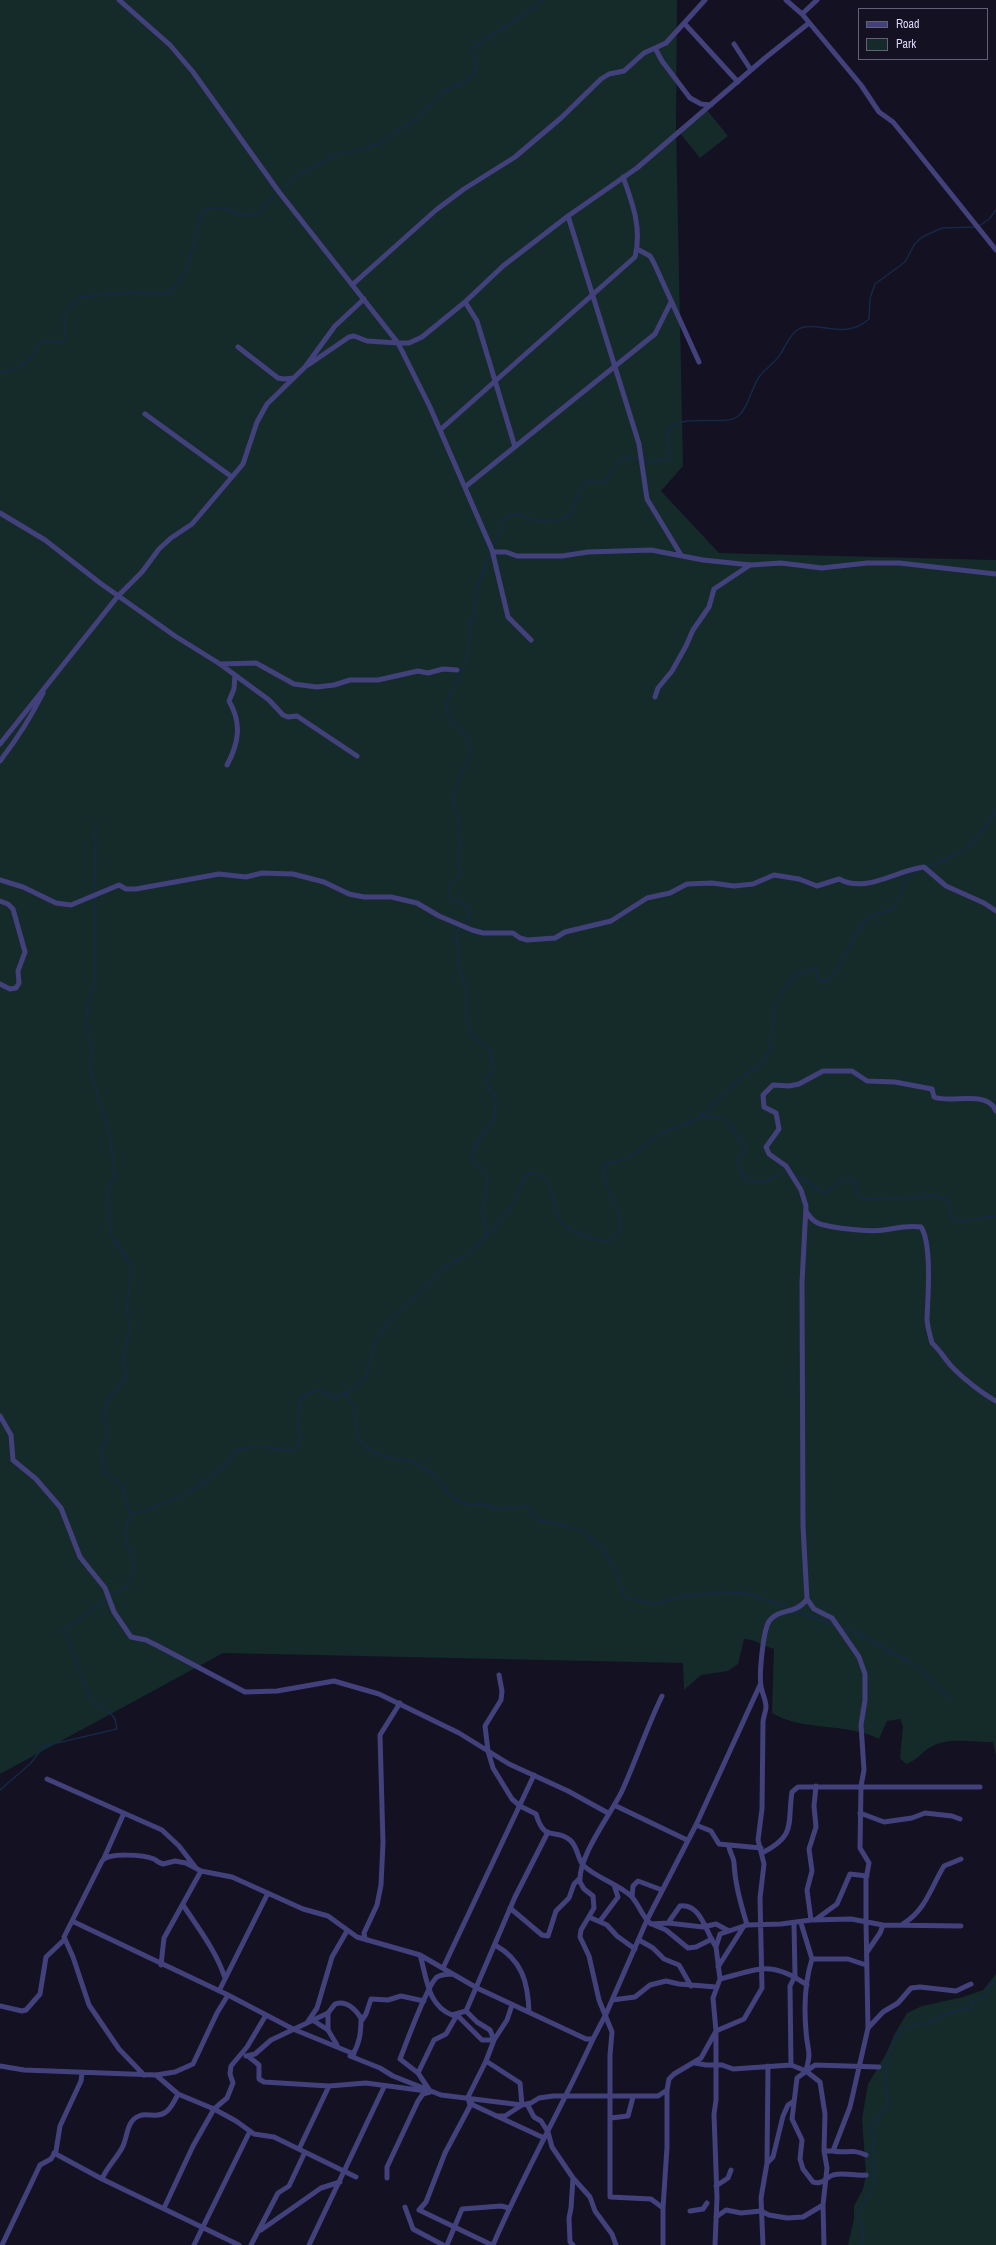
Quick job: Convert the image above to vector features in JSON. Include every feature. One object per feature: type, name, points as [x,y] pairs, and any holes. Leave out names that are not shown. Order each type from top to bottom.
[{"type":"street","points":[[119,0],[170,45],[193,72],[279,192],[398,343],[440,430],[492,552],[508,617],[531,640]]},
{"type":"street","points":[[352,284],[436,210],[515,157],[561,118],[600,80],[609,74],[624,71],[644,53],[666,44],[673,38],[684,23],[705,0]]},
{"type":"street","points":[[786,0],[802,14],[861,85],[879,112],[892,122],[911,144],[996,250]]},
{"type":"street","points":[[802,14],[817,0]]},
{"type":"street","points":[[684,23],[738,82]]},
{"type":"street","points":[[0,744],[118,596],[142,572],[159,549],[171,538],[192,524],[243,464],[261,412],[267,404],[305,368],[349,337],[354,336],[367,341],[398,343],[417,341],[465,302],[503,266],[568,216],[623,177],[809,23]]},
{"type":"street","points":[[734,44],[751,70]]},
{"type":"street","points":[[655,48],[662,61],[690,98],[701,104],[711,105]]},
{"type":"street","points":[[440,430],[537,342],[592,296],[635,257],[637,249],[637,219],[623,177]]},
{"type":"street","points":[[568,216],[614,368],[639,444],[647,499],[681,555]]},
{"type":"street","points":[[637,249],[650,256],[654,263],[699,362]]},
{"type":"street","points":[[305,368],[335,326],[364,299]]},
{"type":"street","points":[[465,302],[477,321],[494,382],[515,447]]},
{"type":"street","points":[[465,487],[614,368],[658,330],[671,302]]},
{"type":"street","points":[[238,347],[278,378],[294,378]]},
{"type":"street","points":[[145,414],[232,477]]},
{"type":"street","points":[[0,513],[45,540],[118,596],[220,664],[269,700],[286,717],[297,716],[357,756]]},
{"type":"street","points":[[492,552],[506,552],[517,556],[562,556],[651,550],[751,565],[781,563],[822,568],[867,563],[910,564],[996,574]]},
{"type":"street","points":[[655,697],[662,682],[672,671],[693,630],[709,607],[714,588],[751,565]]},
{"type":"street","points":[[220,664],[256,663],[294,684],[317,687],[334,685],[350,680],[384,679],[418,671],[428,673],[443,669],[457,670]]},
{"type":"street","points":[[227,765],[233,754],[234,743],[238,738],[238,721],[229,701],[234,689],[235,675]]},
{"type":"street","points":[[0,761],[14,743],[34,712],[47,684]]},
{"type":"street","points":[[0,880],[22,887],[56,903],[71,905],[119,886],[126,889],[136,889],[219,874],[246,877],[262,873],[293,874],[324,882],[349,894],[391,897],[417,903],[439,916],[472,930],[483,933],[513,933],[520,938],[527,940],[555,938],[565,932],[611,921],[648,898],[670,893],[687,884],[712,883],[734,886],[752,884],[774,875],[799,879],[817,886],[839,879],[850,884],[862,884],[907,870],[924,868],[946,886],[984,903],[996,911]]},
{"type":"street","points":[[0,901],[8,904],[13,909],[25,952],[18,971],[19,983],[16,988],[10,989],[0,984]]},
{"type":"street","points":[[996,1111],[989,1103],[965,1098],[938,1099],[934,1097],[932,1089],[895,1082],[867,1081],[852,1071],[823,1071],[799,1084],[789,1086],[773,1085],[763,1095],[763,1104],[766,1109],[776,1113],[779,1129],[766,1147],[769,1154],[786,1166],[801,1190],[806,1210],[810,1217],[821,1226],[830,1228],[871,1231],[912,1226],[921,1227],[928,1247],[927,1261],[930,1304],[927,1319],[932,1343],[941,1350],[955,1370],[980,1392],[996,1401]]},
{"type":"street","points":[[806,1210],[802,1283],[803,1526],[807,1599],[814,1609],[832,1618],[859,1657],[865,1674],[866,1700],[861,1725],[864,1770],[861,1786],[860,1848],[869,1863],[867,1876],[866,1922],[868,2028],[850,2107],[833,2151]]},
{"type":"street","points":[[0,1416],[11,1436],[13,1460],[40,1484],[61,1508],[80,1557],[106,1588],[112,1608],[131,1637],[152,1643],[245,1692],[277,1691],[334,1681],[380,1694],[459,1733],[509,1764],[534,1775],[608,1813]]},
{"type":"street","points":[[512,2005],[507,2020],[494,2040],[486,2061],[468,2097],[470,2106],[445,2153],[426,2202],[419,2210],[493,2245],[509,2208],[606,2014],[647,1920],[696,1825],[760,1685],[765,1632],[770,1620],[776,1616],[803,1606],[807,1599]]},
{"type":"street","points":[[499,1675],[502,1690],[501,1700],[485,1726],[488,1752],[497,1776],[512,1799],[520,1806],[536,1814],[539,1825],[548,1832],[568,1838],[578,1850],[584,1866],[632,1897],[647,1920],[666,1930],[688,1948],[696,1947],[720,1934],[745,1925],[760,1923],[794,1923],[813,1920],[851,1919],[884,1924],[961,1926]]},
{"type":"street","points":[[663,2245],[663,2208],[667,2147],[666,2090],[671,2076],[695,2063],[707,2050],[716,2031],[738,2022],[747,2014],[762,1988],[760,1898],[764,1868],[762,1851],[758,1840],[762,1809],[763,1722],[766,1708],[760,1685]]},
{"type":"street","points":[[510,1908],[542,1935],[548,1936],[556,1911],[570,1897],[574,1884],[580,1878],[588,1852],[630,1773],[647,1727],[662,1696]]},
{"type":"street","points":[[364,1939],[364,1933],[377,1905],[381,1885],[383,1836],[380,1735],[400,1704]]},
{"type":"street","points":[[443,1968],[534,1775]]},
{"type":"street","points":[[47,1779],[151,1825],[172,1838],[199,1870]]},
{"type":"street","points":[[696,1825],[711,1831],[719,1844],[762,1851],[783,1840],[790,1825],[791,1799],[794,1789],[816,1786],[980,1787]]},
{"type":"street","points":[[813,1920],[807,1890],[812,1870],[809,1849],[816,1827],[814,1806],[816,1786]]},
{"type":"street","points":[[614,1805],[687,1840]]},
{"type":"street","points":[[0,2006],[22,2011],[26,2010],[42,1990],[46,1957],[65,1939],[72,1921],[104,1858],[124,1813]]},
{"type":"street","points":[[860,1813],[884,1822],[916,1818],[925,1813],[952,1816],[960,1819]]},
{"type":"street","points":[[418,2073],[434,2040],[446,2034],[457,2015],[466,2011],[510,1908],[548,1832]]},
{"type":"street","points":[[718,1967],[745,1925],[736,1890],[733,1875],[734,1862],[729,1846]]},
{"type":"street","points":[[104,1858],[133,1856],[153,1859],[163,1864],[175,1861],[182,1862],[199,1870],[232,1877],[311,1912],[332,1918],[347,1931],[364,1939],[420,1955],[477,1988],[512,2005],[586,2039],[593,2039]]},
{"type":"street","points":[[902,1925],[918,1913],[938,1882],[944,1866],[961,1859]]},
{"type":"street","points":[[161,1964],[164,1938],[183,1905],[199,1870]]},
{"type":"street","points":[[813,1920],[837,1904],[850,1874],[867,1876]]},
{"type":"street","points":[[580,1878],[582,1885],[593,1896],[594,1901],[593,1912],[581,1930],[580,1937],[589,1956],[599,2000],[606,2014],[613,2037],[610,2055],[610,2197],[651,2199],[663,2208]]},
{"type":"street","points":[[632,1897],[633,1886],[638,1882],[662,1890]]},
{"type":"street","points":[[600,1920],[618,1897],[614,1884]]},
{"type":"street","points":[[219,1991],[268,1893]]},
{"type":"street","points":[[183,1905],[202,1931],[220,1962],[225,1978]]},
{"type":"street","points":[[668,1923],[681,1905],[694,1909],[699,1914],[710,1940],[716,1947]]},
{"type":"street","points":[[589,1917],[600,1920],[617,1936],[635,1949]]},
{"type":"street","points":[[72,1921],[228,1995],[293,2029],[337,2045],[352,2056],[431,2092],[441,2095],[468,2097],[525,2105]]},
{"type":"street","points":[[802,1922],[812,1959],[807,1985],[806,2031],[810,2055],[806,2071]]},
{"type":"street","points":[[654,1925],[668,1923],[705,1927],[716,1924],[728,1931]]},
{"type":"street","points":[[791,2065],[790,1986],[795,1976],[796,1951],[794,1923]]},
{"type":"street","points":[[866,1953],[884,1924]]},
{"type":"street","points":[[307,2023],[317,2008],[332,1956],[347,1931]]},
{"type":"street","points":[[715,2245],[716,2186],[714,2114],[716,2100],[716,2031],[713,2002],[716,1987],[720,1979],[716,1947],[720,1934]]},
{"type":"street","points":[[65,1939],[74,1957],[89,2005],[119,2049],[144,2075]]},
{"type":"street","points":[[639,1940],[653,1948],[664,1958],[679,1965],[691,1986]]},
{"type":"street","points":[[495,1945],[512,1956],[519,1967],[526,1985],[528,2012]]},
{"type":"street","points":[[420,1955],[429,1992],[435,2003],[442,2009],[457,2015],[482,2040],[494,2040]]},
{"type":"street","points":[[812,1959],[848,1960],[866,1965]]},
{"type":"street","points":[[720,1979],[762,1968],[773,1968],[795,1976],[807,1985]]},
{"type":"street","points":[[431,2092],[418,2073],[400,2059],[424,2000],[437,1978],[452,1974]]},
{"type":"street","points":[[612,2000],[636,1997],[650,1985],[666,1981],[691,1986],[716,1987]]},
{"type":"street","points":[[868,2028],[882,2012],[898,2003],[911,1988],[920,1987],[956,1991],[971,1984]]},
{"type":"street","points":[[0,2066],[24,2070],[82,2073],[156,2075],[175,2072],[193,2064],[217,2012],[228,1995]]},
{"type":"street","points":[[352,2056],[361,2037],[360,2027],[366,2014],[370,1999],[388,2000],[402,1996],[424,2000]]},
{"type":"street","points":[[239,2057],[255,2054],[271,2040],[314,2021],[328,2013],[335,2004],[344,2002],[355,2011],[362,2020]]},
{"type":"street","points":[[466,2011],[490,2030],[494,2040]]},
{"type":"street","points":[[328,2013],[328,2030]]},
{"type":"street","points":[[164,2208],[193,2146],[214,2109],[229,2096],[233,2083],[230,2068],[239,2057],[266,2015]]},
{"type":"street","points":[[314,2021],[328,2030],[337,2045]]},
{"type":"street","points":[[248,2056],[259,2065],[259,2079],[264,2082],[329,2086],[366,2083],[384,2087],[431,2092]]},
{"type":"street","points":[[486,2061],[520,2083],[525,2105],[534,2117],[541,2121],[548,2132],[552,2147],[573,2178],[590,2197],[595,2211],[612,2234],[616,2245]]},
{"type":"street","points":[[695,2063],[716,2066],[722,2065],[733,2069],[791,2065],[806,2071],[820,2082],[824,2114],[824,2151],[827,2168],[823,2205],[824,2245]]},
{"type":"street","points":[[866,2176],[834,2175],[826,2181],[812,2182],[803,2169],[800,2159],[802,2140],[792,2119],[794,2101],[797,2078],[815,2065],[860,2065],[879,2067]]},
{"type":"street","points":[[763,2245],[761,2211],[762,2187],[766,2178],[767,2163],[768,2066]]},
{"type":"street","points":[[2,2245],[40,2165],[51,2159],[58,2147],[60,2126],[81,2081],[82,2073]]},
{"type":"street","points":[[156,2075],[178,2094],[214,2109],[250,2131],[261,2136],[274,2137],[356,2177]]},
{"type":"street","points":[[298,2149],[329,2086]]},
{"type":"street","points":[[309,2245],[384,2087]]},
{"type":"street","points":[[496,2116],[505,2116],[543,2097],[658,2096],[666,2090]]},
{"type":"street","points":[[387,2178],[386,2167],[418,2101],[423,2094],[431,2092]]},
{"type":"street","points":[[102,2179],[106,2168],[122,2148],[127,2129],[134,2120],[139,2116],[158,2116],[164,2114],[171,2108],[178,2094]]},
{"type":"street","points":[[468,2097],[473,2105],[544,2138]]},
{"type":"street","points":[[610,2118],[628,2116],[633,2097]]},
{"type":"street","points":[[767,2163],[773,2157],[783,2116],[788,2105],[794,2101]]},
{"type":"street","points":[[197,2244],[250,2131]]},
{"type":"street","points":[[824,2151],[840,2153],[854,2150],[866,2156]]},
{"type":"street","points":[[251,2245],[260,2231],[278,2193],[289,2186],[305,2152]]},
{"type":"street","points":[[54,2153],[102,2179],[164,2208],[203,2229],[239,2245]]},
{"type":"street","points":[[716,2186],[728,2178],[731,2170]]},
{"type":"street","points":[[571,2244],[569,2218],[572,2202],[573,2178]]},
{"type":"street","points":[[260,2231],[277,2221],[322,2188],[340,2182]]},
{"type":"street","points":[[690,2211],[703,2209],[707,2203]]},
{"type":"street","points":[[716,2217],[726,2210],[741,2213],[761,2211],[769,2215],[787,2218],[803,2216],[823,2205]]},
{"type":"street","points":[[447,2245],[462,2209],[501,2206],[509,2208]]},
{"type":"street","points":[[405,2208],[413,2229],[443,2245]]},
{"type":"green space","points":[[0,0],[677,0],[676,129],[683,466],[661,491],[719,553],[996,560],[996,1756],[993,1742],[952,1741],[936,1744],[926,1750],[915,1760],[906,1764],[900,1758],[903,1726],[900,1719],[887,1721],[879,1739],[852,1730],[797,1723],[784,1719],[772,1713],[774,1649],[752,1640],[744,1639],[738,1664],[728,1671],[701,1675],[684,1690],[683,1663],[223,1653],[0,1774]]},
{"type":"green space","points":[[707,110],[728,136],[700,158],[679,132]]},
{"type":"green space","points":[[996,1974],[996,2245],[848,2245],[854,2219],[854,2206],[863,2189],[866,2175],[862,2119],[868,2084],[886,2054],[894,2035],[907,2013],[922,2006],[963,1997],[983,1990]]},
{"type":"waterway","points":[[0,372],[12,370],[23,365],[29,360],[42,342],[49,341],[61,343],[65,340],[64,313],[81,297],[129,292],[166,294],[175,287],[182,278],[191,256],[204,211],[211,208],[224,208],[239,214],[251,216],[257,214],[270,199],[299,174],[335,155],[380,144],[396,131],[419,117],[442,93],[469,79],[476,70],[476,62],[472,48],[537,6],[542,0]]},
{"type":"waterway","points":[[979,226],[989,219],[996,210]]},
{"type":"waterway","points":[[643,460],[650,462],[668,459],[668,433],[674,425],[682,422],[722,420],[737,417],[747,404],[759,377],[779,356],[790,337],[797,330],[812,326],[850,329],[859,326],[869,319],[870,298],[875,284],[905,262],[914,245],[922,237],[942,228],[975,227]]},
{"type":"waterway","points":[[493,547],[505,519],[510,515],[519,514],[528,519],[547,522],[569,516],[583,485],[587,482],[604,482],[618,463],[626,458],[639,459]]},
{"type":"waterway","points":[[464,924],[468,918],[469,908],[451,898],[449,895],[449,884],[458,877],[460,869],[457,861],[460,845],[453,793],[470,754],[467,738],[448,714],[447,702],[466,661],[469,641],[469,621],[473,621],[479,581],[491,553]]},
{"type":"waterway","points":[[926,867],[950,858],[968,847],[982,832],[996,810]]},
{"type":"waterway","points":[[95,894],[96,823]]},
{"type":"waterway","points":[[109,1596],[113,1592],[124,1591],[133,1573],[134,1562],[128,1546],[126,1533],[130,1514],[175,1499],[189,1492],[214,1475],[226,1464],[236,1451],[255,1446],[295,1451],[301,1438],[297,1418],[301,1397],[317,1390],[334,1397],[350,1391],[365,1379],[376,1340],[388,1322],[428,1285],[443,1268],[467,1255],[486,1237],[510,1209],[525,1177],[530,1173],[538,1174],[548,1183],[558,1217],[561,1222],[580,1234],[588,1237],[609,1240],[617,1236],[620,1229],[620,1220],[604,1177],[604,1170],[607,1163],[629,1158],[661,1133],[686,1124],[701,1116],[746,1073],[759,1067],[766,1058],[770,1048],[775,1008],[782,992],[795,975],[808,970],[816,969],[819,981],[829,980],[865,922],[873,916],[894,908],[907,878],[917,871]]},
{"type":"waterway","points":[[95,897],[95,979],[86,1016],[92,1054],[89,1065],[111,1141],[114,1173],[108,1198],[111,1235],[129,1262],[131,1271],[127,1306],[130,1330],[123,1356],[127,1375],[112,1395],[105,1409],[104,1416],[108,1431],[107,1439],[101,1449],[105,1472],[122,1485],[130,1514]]},
{"type":"waterway","points":[[461,927],[456,932],[459,968],[466,988],[466,1016],[471,1033],[491,1052],[493,1071],[486,1079],[489,1089],[496,1096],[495,1117],[471,1152],[473,1162],[485,1171],[488,1178],[483,1209],[486,1237]]},
{"type":"waterway","points":[[701,1116],[723,1119],[730,1123],[733,1127],[739,1139],[745,1144],[745,1152],[737,1159],[739,1169],[747,1180],[761,1182],[787,1172]]},
{"type":"waterway","points":[[793,1173],[825,1193],[844,1179],[854,1180],[860,1198],[903,1199],[934,1195],[945,1199],[949,1204],[952,1219],[959,1221],[996,1216]]},
{"type":"waterway","points":[[346,1393],[355,1410],[357,1436],[365,1446],[376,1453],[389,1458],[409,1460],[431,1472],[452,1497],[468,1505],[486,1504],[496,1509],[527,1506],[538,1520],[567,1526],[584,1533],[604,1548],[616,1570],[625,1597],[647,1603],[660,1603],[683,1596],[730,1592],[746,1593],[790,1608]]},
{"type":"waterway","points":[[0,1790],[30,1764],[44,1746],[117,1729],[115,1719],[112,1715],[90,1699],[71,1647],[63,1631],[107,1599]]},
{"type":"waterway","points":[[795,1611],[835,1625]]},
{"type":"waterway","points":[[840,1627],[859,1634],[906,1660],[919,1669],[952,1701]]},
{"type":"waterway","points":[[862,2245],[863,2230],[857,2216],[859,2210],[869,2195],[873,2183],[874,2158],[872,2145],[874,2143],[871,2128],[878,2116],[888,2107],[886,2075],[892,2045],[904,2027],[924,2024],[951,2012],[971,2008],[972,2002],[984,1996],[989,1985],[996,1982]]}]
